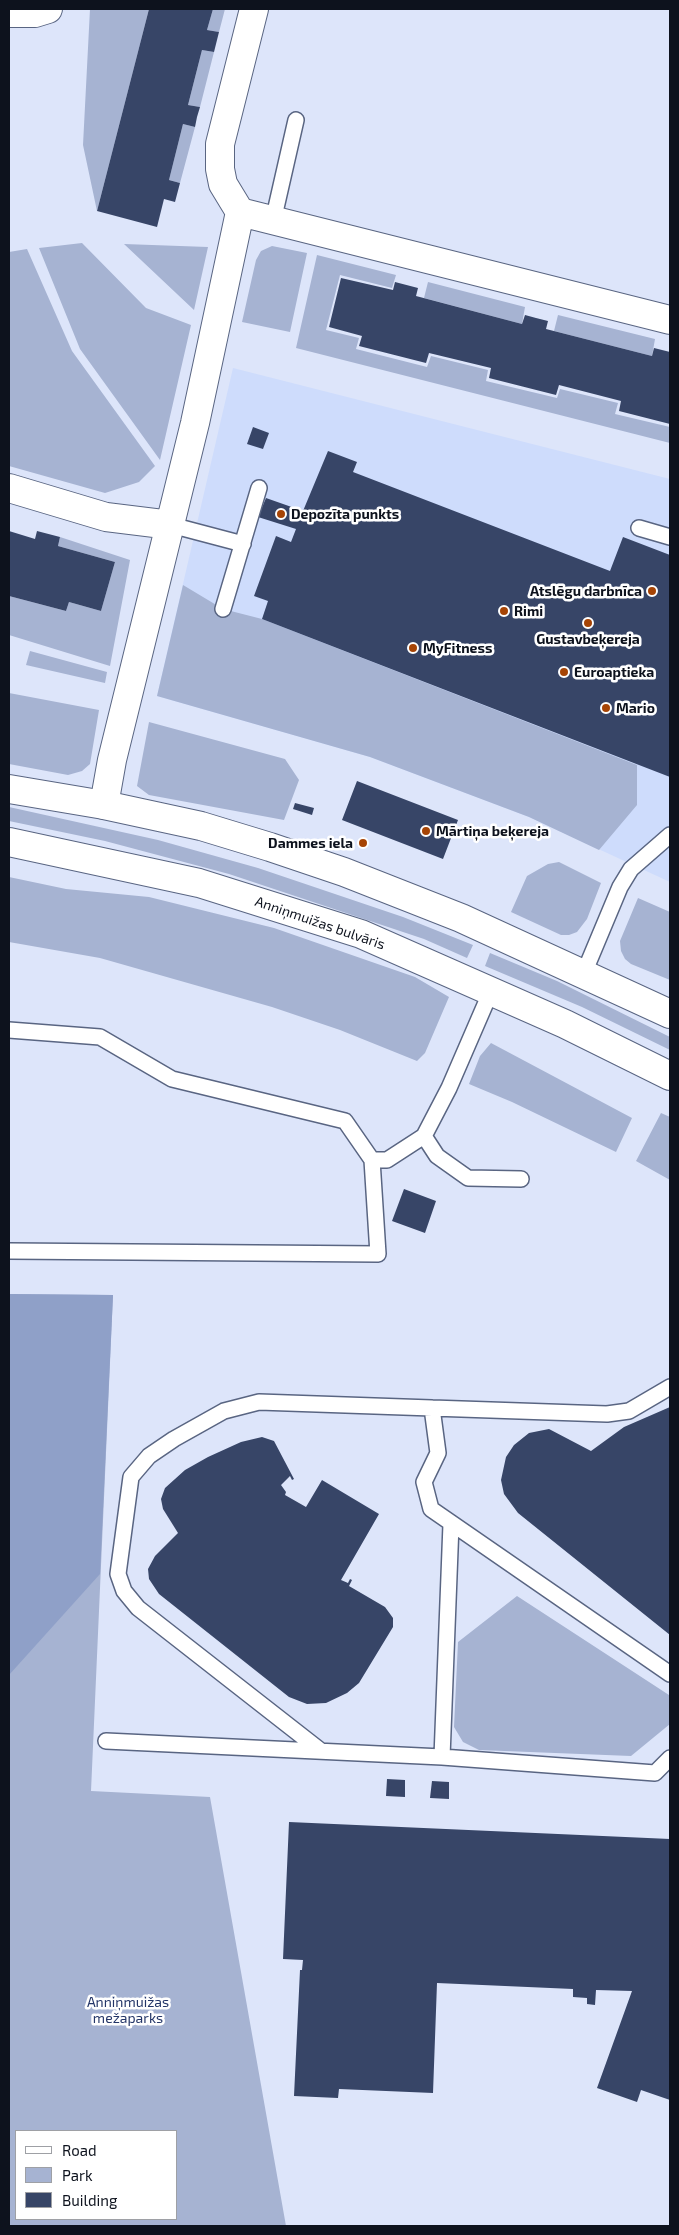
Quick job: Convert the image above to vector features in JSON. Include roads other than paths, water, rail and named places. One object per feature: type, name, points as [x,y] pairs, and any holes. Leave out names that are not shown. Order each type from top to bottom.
[{"type":"street","points":[[9,13],[35,13],[48,9]]},
{"type":"street","points":[[254,9],[220,144],[222,184],[240,212],[670,320]]},
{"type":"street","points":[[104,805],[112,760],[170,525],[240,212]]},
{"type":"street","points":[[9,488],[106,517],[170,525]]},
{"type":"street","points":[[9,789],[104,805],[201,826],[335,869],[461,918],[670,1014]]},
{"type":"street","name":"Anniņmuižas bulvāris","points":[[9,842],[199,883],[361,934],[565,1024],[670,1076]]},
{"type":"lane","points":[[273,221],[296,120]]},
{"type":"lane","points":[[223,609],[259,488]]},
{"type":"lane","points":[[170,525],[242,544]]},
{"type":"lane","points":[[639,528],[670,537]]},
{"type":"lane","points":[[584,973],[620,887],[630,869],[670,835]]},
{"type":"lane","points":[[372,1160],[387,1160],[424,1136],[449,1088],[491,991]]},
{"type":"lane","points":[[9,1030],[100,1038],[172,1079],[345,1120],[372,1160],[378,1254],[9,1252]]},
{"type":"lane","points":[[424,1136],[437,1156],[468,1178],[521,1179]]},
{"type":"lane","points":[[321,1751],[138,1608],[124,1591],[118,1574],[132,1477],[149,1456],[224,1410],[259,1402],[607,1414],[628,1411],[670,1387]]},
{"type":"lane","points":[[432,1408],[438,1453],[424,1482],[431,1509],[670,1674]]},
{"type":"lane","points":[[442,1757],[451,1524]]},
{"type":"lane","points":[[106,1741],[442,1757],[655,1773],[670,1758]]},
{"type":"place","name":"Depozīta punkts","points":[[281,514]]},
{"type":"place","name":"Atslēgu darbnīca","points":[[652,591]]},
{"type":"place","name":"Rimi","points":[[504,611]]},
{"type":"place","name":"Gustavbeķereja","points":[[588,623]]},
{"type":"place","name":"MyFitness","points":[[413,648]]},
{"type":"place","name":"Euroaptieka","points":[[564,672]]},
{"type":"place","name":"Mario","points":[[606,708]]},
{"type":"place","name":"Mārtiņa beķereja","points":[[426,831]]},
{"type":"place","name":"Dammes iela","points":[[363,843]]},
{"type":"park label","name":"Anniņmuižas mežaparks","points":[[128,2010]]}]
